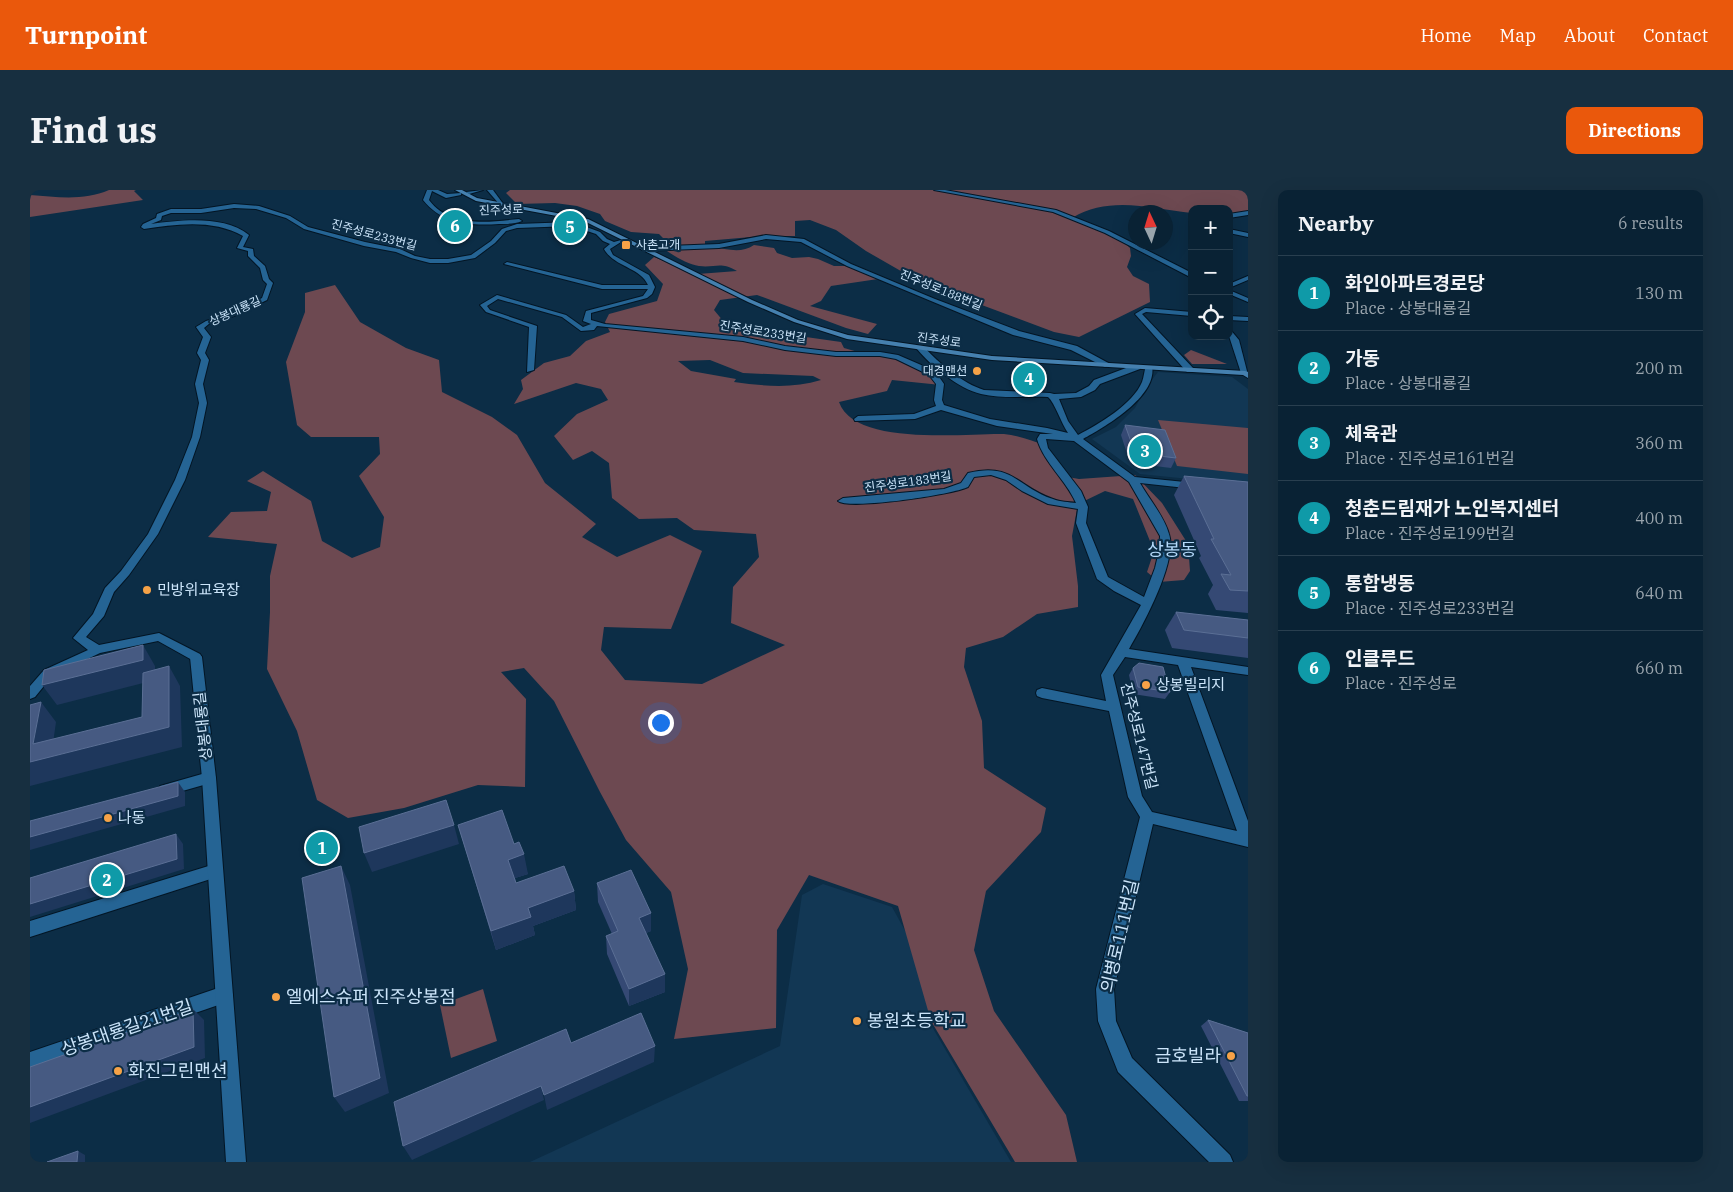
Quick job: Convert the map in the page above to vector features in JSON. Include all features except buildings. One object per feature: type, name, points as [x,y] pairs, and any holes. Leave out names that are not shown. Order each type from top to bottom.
[{"type":"main road","name":"진주성로","points":[[458,192],[476,199],[586,220],[796,321],[846,337],[992,358],[1246,375]]},
{"type":"street","name":"진주성로","points":[[458,192],[446,196],[432,190],[426,200],[430,207],[455,220],[499,222],[566,216]]},
{"type":"street","name":"진주성로","points":[[469,192],[480,190]]},
{"type":"street","name":"진주성로","points":[[490,190],[502,204]]},
{"type":"street","points":[[937,190],[1054,211],[1069,216],[1099,227],[1188,274]]},
{"type":"street","name":"진주성로233번길","points":[[176,210],[202,211],[234,206],[257,207],[288,217],[306,228],[364,244],[398,250],[413,257],[430,261],[448,262],[473,257],[493,242],[504,230],[518,226],[573,224],[598,233],[615,244]]},
{"type":"street","name":"상봉대룡길","points":[[97,650],[79,638],[98,616],[108,591],[125,573],[153,534],[180,480],[196,437],[203,403],[199,384],[204,360],[201,352],[207,337],[200,327],[208,322],[232,315],[265,299],[270,284],[266,280],[263,267],[251,256],[251,250],[240,248],[246,235],[232,228],[189,222],[144,227],[159,219],[159,215],[176,210]]},
{"type":"street","points":[[1233,215],[1248,213]]},
{"type":"street","points":[[1233,232],[1248,235]]},
{"type":"street","name":"진주성로","points":[[644,249],[719,246],[766,237]]},
{"type":"street","name":"진주성로188번길","points":[[766,237],[802,240],[849,265],[933,300],[1016,333],[1074,348],[1108,365]]},
{"type":"street","points":[[595,324],[587,321],[588,312],[645,298],[650,293],[652,287],[647,276],[611,256],[607,249],[623,238]]},
{"type":"street","points":[[507,264],[602,287],[652,287]]},
{"type":"street","points":[[1233,284],[1248,278]]},
{"type":"street","points":[[1233,294],[1248,300]]},
{"type":"street","name":"진주성로233번길","points":[[530,370],[533,326],[488,311],[483,305],[497,297],[564,316],[581,329],[591,328],[595,324],[742,339],[785,348],[836,354],[898,357],[932,373],[940,384],[938,400],[941,407]]},
{"type":"street","points":[[1188,314],[1145,310],[1138,314],[1190,370]]},
{"type":"street","points":[[1233,318],[1248,319]]},
{"type":"street","points":[[1233,337],[1246,375]]},
{"type":"street","points":[[921,349],[936,364],[973,389],[984,392],[1050,395],[1053,397],[1078,395],[1092,388],[1097,382],[1137,367]]},
{"type":"street","points":[[1146,603],[1103,579],[1081,523],[1083,507],[1076,491],[1044,448],[1041,440],[1043,436],[1077,439],[1110,421],[1131,402],[1146,383],[1149,368]]},
{"type":"street","points":[[1053,397],[1064,421],[1077,439]]},
{"type":"street","points":[[858,419],[915,416],[941,407],[975,418],[1047,430],[1077,439],[1101,455],[1124,476],[1132,480],[1210,487]]},
{"type":"street","name":"진주성로183번길","points":[[843,501],[914,496],[952,491],[964,485],[971,475],[992,472],[1009,478],[1025,489],[1051,502],[1083,507]]},
{"type":"street","name":"진주성로147번길","points":[[1132,480],[1165,535],[1163,564],[1134,631],[1107,674],[1135,796],[1148,817]]},
{"type":"street","name":"상봉대룡길","points":[[30,694],[48,673],[97,650],[159,637],[196,657],[209,778],[236,1162]]},
{"type":"street","points":[[1122,652],[1245,671],[1248,684]]},
{"type":"street","points":[[1183,661],[1248,840]]},
{"type":"street","points":[[1042,693],[1114,708]]},
{"type":"street","points":[[152,793],[209,778]]},
{"type":"street","points":[[1148,817],[1248,840]]},
{"type":"street","name":"의병로111번길","points":[[1148,817],[1105,989],[1107,1021],[1125,1065],[1223,1162]]},
{"type":"street","points":[[30,929],[215,871]]},
{"type":"street","name":"상봉대룡길21번길","points":[[30,1061],[224,995]]},
{"type":"shaded area","points":[[109,190],[136,190],[134,191],[143,200],[30,217],[30,195],[80,197]]},
{"type":"shaded area","points":[[510,190],[1248,190],[1248,215],[1233,217],[1233,205],[1188,205],[1188,212],[1173,211],[1173,205],[1116,205],[1086,211],[1072,218],[1123,241],[1128,246],[1128,250],[1130,250],[1131,256],[1127,267],[1133,276],[1149,284],[1150,302],[1079,337],[1054,332],[920,282],[866,251],[836,230],[810,220],[795,221],[795,236],[763,236],[705,241],[705,245],[679,246],[659,243],[664,239],[659,234],[631,232],[605,221],[600,214],[577,206],[555,203],[517,204],[506,193]]},
{"type":"shaded area","points":[[754,245],[774,248],[777,253],[792,258],[809,257],[834,266],[847,266],[878,279],[831,286],[821,301],[810,306],[877,324],[868,334],[846,328],[757,295],[720,300],[714,310],[724,322],[756,330],[841,342],[844,348],[872,356],[904,359],[940,376],[941,385],[892,380],[887,391],[839,402],[849,416],[866,426],[888,432],[939,435],[1004,434],[1020,437],[1045,445],[1062,476],[1079,479],[1135,475],[1162,503],[1188,544],[1190,571],[1184,580],[1159,582],[1147,572],[1154,551],[1133,499],[1105,491],[1078,504],[1072,536],[1078,586],[1078,607],[1037,614],[1003,637],[966,648],[964,667],[982,721],[984,768],[1046,808],[1041,832],[986,891],[974,950],[994,1011],[1066,1115],[1077,1162],[1015,1162],[931,1021],[898,906],[809,875],[777,930],[776,1028],[674,1039],[688,969],[671,892],[626,840],[554,701],[524,668],[501,672],[526,699],[525,787],[478,785],[404,808],[348,818],[317,800],[297,731],[267,669],[270,576],[277,544],[208,537],[231,512],[267,511],[271,492],[247,481],[263,471],[311,501],[322,541],[352,558],[380,547],[384,517],[359,476],[380,454],[379,437],[311,437],[297,425],[286,362],[305,312],[305,293],[335,285],[360,322],[406,348],[439,360],[442,392],[492,417],[517,435],[545,483],[596,524],[582,537],[617,557],[670,535],[702,551],[671,629],[604,627],[601,650],[625,680],[702,684],[785,645],[731,623],[733,587],[759,557],[756,534],[694,530],[677,518],[639,519],[612,498],[609,463],[592,451],[573,460],[554,436],[577,414],[608,400],[601,389],[576,383],[514,404],[523,389],[521,380],[544,363],[570,356],[586,341],[610,332],[605,322],[609,314],[657,301],[663,284],[645,265],[654,257],[698,274],[737,271],[726,266],[694,265],[664,249],[712,247],[739,250]],"holes":[[[710,360],[743,373],[813,376],[821,380],[788,386],[734,382],[736,379],[691,371],[678,361]]]},
{"type":"shaded area","points":[[1191,350],[1227,364],[1192,364],[1184,355]]},
{"type":"shaded area","points":[[1158,372],[1232,377],[1248,389],[1248,485],[1140,474],[1092,439],[1116,427],[1135,408],[1147,386]]},
{"type":"shaded area","points":[[1158,420],[1248,428],[1248,474],[1177,466]]},
{"type":"shaded area","name":"봉원초등학교","points":[[823,884],[892,907],[930,976],[931,1025],[1011,1162],[530,1162],[780,1046],[802,895]]},
{"type":"shaded area","points":[[483,989],[497,1041],[451,1058],[440,1005]]},
{"type":"place","name":"인클루드","points":[[455,226]]},
{"type":"place","name":"통합냉동","points":[[570,227]]},
{"type":"place","name":"사촌고개","points":[[626,245]]},
{"type":"place","name":"대경맨션","points":[[977,371]]},
{"type":"place","name":"청춘드림재가 노인복지센터","points":[[1029,379]]},
{"type":"place","name":"체육관","points":[[1145,451]]},
{"type":"place","name":"민방위교육장","points":[[147,590]]},
{"type":"place","name":"상봉빌리지","points":[[1146,685]]},
{"type":"place","name":"나동","points":[[108,818]]},
{"type":"place","name":"화인아파트경로당","points":[[322,848]]},
{"type":"place","name":"가동","points":[[107,880]]},
{"type":"place","name":"엘에스슈퍼 진주상봉점","points":[[276,997]]},
{"type":"place","name":"봉원초등학교","points":[[857,1021]]},
{"type":"place","name":"금호빌라","points":[[1231,1056]]},
{"type":"place","name":"화진그린맨션","points":[[118,1071]]},
{"type":"district","name":"상봉동","points":[[1172,550]]}]
